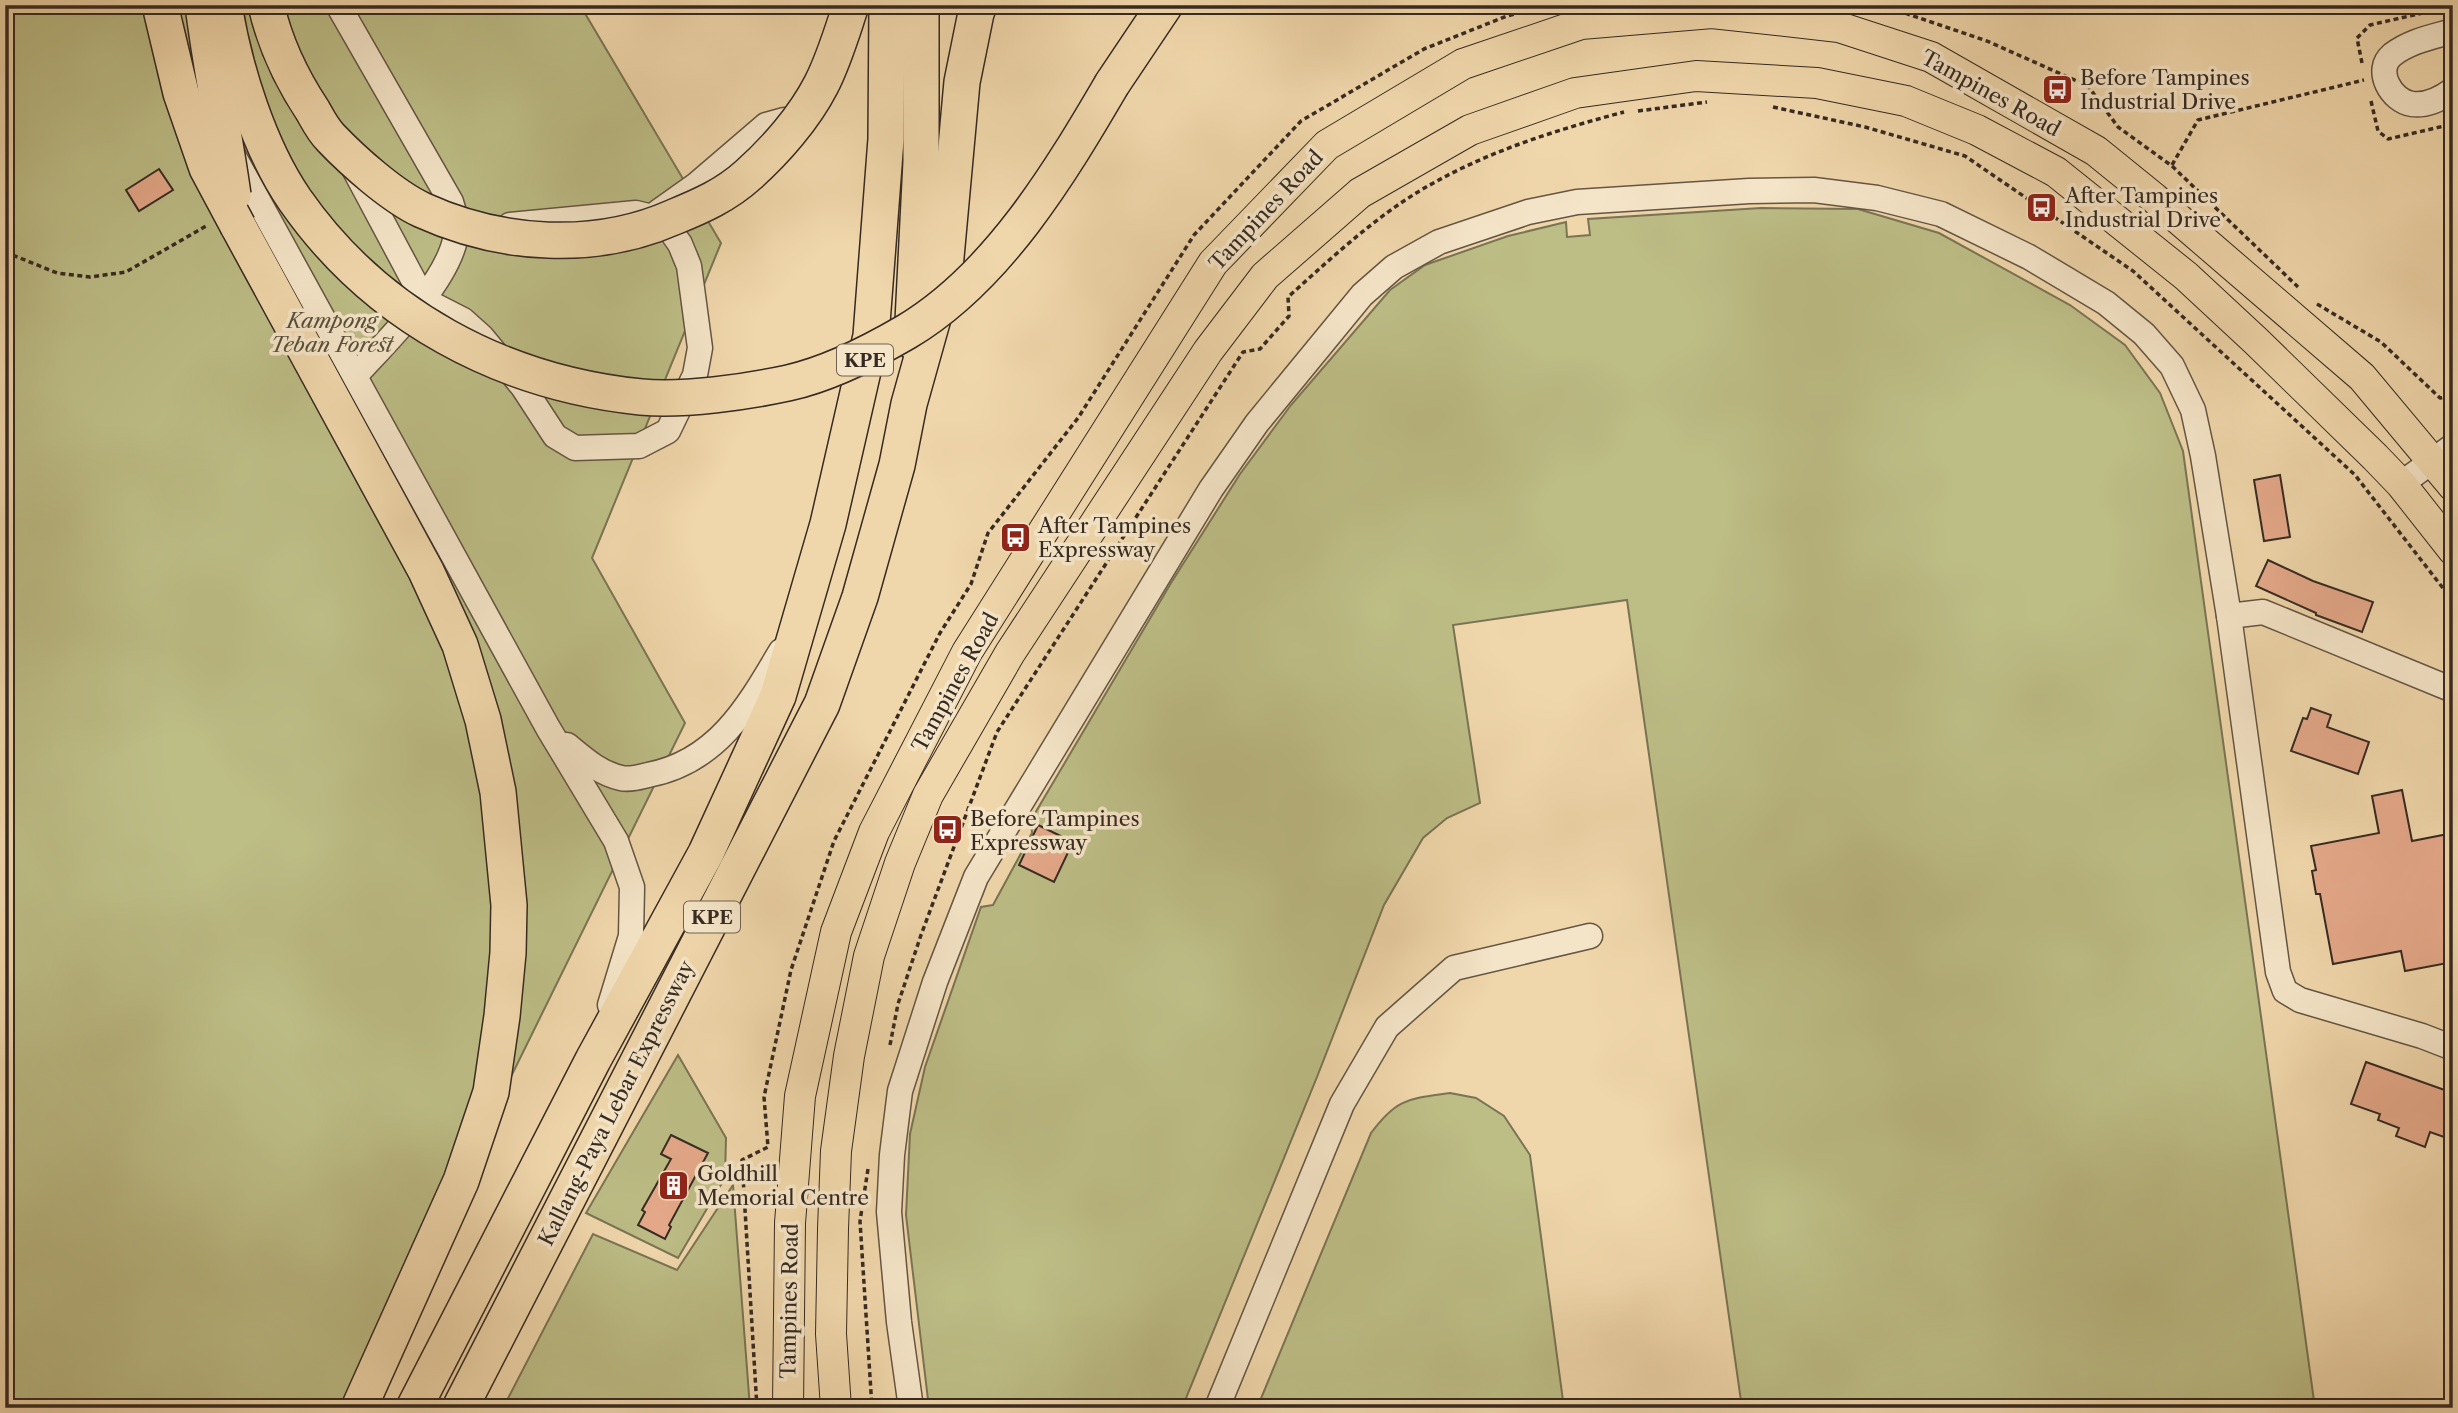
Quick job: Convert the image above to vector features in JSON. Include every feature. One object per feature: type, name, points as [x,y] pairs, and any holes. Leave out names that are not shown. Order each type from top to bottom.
[{"type":"highway","points":[[160,5],[181,93],[223,225],[426,571],[460,645],[483,720],[499,792],[509,905],[508,953],[491,1092],[461,1181],[359,1408]]},
{"type":"highway","points":[[203,5],[211,66],[224,131],[223,225]]},
{"type":"highway","points":[[225,5],[240,73],[258,131],[294,199],[337,251],[387,299],[425,326],[472,351],[531,374],[580,388],[644,397],[715,394],[790,383],[850,361],[908,330],[952,297],[985,267],[1068,159],[1112,84],[1165,5]]},
{"type":"highway","points":[[267,5],[273,34],[296,86],[329,136],[377,180],[420,209],[462,224],[517,238],[588,241],[646,230],[712,201],[747,176],[774,149],[820,86],[851,5]]},
{"type":"highway","points":[[887,5],[921,163],[909,404]]},
{"type":"highway","points":[[903,71],[922,5]]},
{"type":"highway","points":[[909,404],[944,279],[962,82],[979,5]]},
{"type":"highway","name":"KPE","points":[[414,1408],[593,1060],[706,853],[778,696],[828,524],[870,336],[886,139],[903,71]]},
{"type":"highway","name":"Kallang-Paya Lebar Expressway","points":[[460,1408],[822,704],[860,597],[897,465],[909,404]]},
{"type":"main road","name":"Tampines Road","points":[[788,1408],[790,1223],[800,1096],[836,932],[874,832],[968,652],[1213,263],[1326,145],[1463,64],[1581,24],[1712,13],[1839,27],[1931,57],[2096,151],[2362,377],[2443,453],[2453,485]]},
{"type":"main road","name":"Tampines Road","points":[[836,1408],[831,1334],[832,1229],[836,1150],[849,1056],[869,956],[900,863],[928,794],[1010,653],[1208,351],[1265,276],[1360,193],[1470,130],[1575,93],[1696,76],[1817,83],[1906,101],[1977,130],[2056,172],[2176,268],[2256,341],[2401,484],[2453,550]]},
{"type":"lane","points":[[267,5],[424,300],[463,320],[482,337],[523,387],[555,436],[575,448],[639,446],[668,431],[695,375],[700,348],[689,266],[680,244],[668,227],[652,217],[636,212],[455,231]]},
{"type":"lane","points":[[338,5],[451,202],[456,220],[455,241],[424,300],[355,376]]},
{"type":"lane","points":[[2453,31],[2410,43],[2390,56],[2384,65],[2384,72],[2391,90],[2398,97],[2413,104],[2429,102],[2453,90]]},
{"type":"lane","points":[[652,217],[696,186],[766,124],[784,120],[798,124]]},
{"type":"lane","points":[[218,128],[548,728],[616,841],[632,887],[631,936],[593,1060]]},
{"type":"lane","points":[[911,1408],[899,1322],[890,1212],[898,1104],[935,982],[976,877],[1211,489],[1257,423],[1362,295],[1394,267],[1439,242],[1528,212],[1577,202],[1749,191],[1814,190],[1877,198],[1941,214],[2029,257],[2106,303],[2144,334],[2172,366],[2193,410],[2203,456],[2229,616],[2278,972],[2285,990],[2300,1000],[2422,1036],[2453,1048]]},
{"type":"lane","points":[[2401,484],[2443,453]]},
{"type":"lane","points":[[2229,616],[2263,612],[2453,690]]},
{"type":"lane","points":[[548,728],[593,768],[624,779],[671,771],[710,748],[749,705],[800,620]]},
{"type":"lane","points":[[1217,1408],[1342,1104],[1387,1027],[1454,968],[1590,936]]},
{"type":"path","points":[[1881,5],[1986,41],[2088,86],[2118,127],[2172,166],[2303,292]]},
{"type":"path","points":[[2172,166],[2198,120],[2366,79]]},
{"type":"path","points":[[888,1057],[898,1004],[921,934],[997,732],[1243,352],[1260,349],[1289,316],[1288,297],[1365,228],[1436,181],[1516,145],[1623,113],[1712,102]]},
{"type":"path","points":[[1763,104],[1865,127],[1965,156],[2133,271],[2355,475],[2453,601]]},
{"type":"path","points":[[5,252],[57,273],[90,277],[126,272],[223,225]]},
{"type":"path","points":[[2313,302],[2381,342],[2440,398],[2453,396]]},
{"type":"path","points":[[757,1408],[742,1160],[768,1147]]},
{"type":"path","points":[[869,1161],[860,1221],[872,1408]]},
{"type":"green space","name":"Kampong Teban Forest","points":[[5,5],[580,5],[721,243],[592,558],[685,723],[348,1408],[5,1408]]},
{"type":"green space","points":[[1761,208],[1858,209],[1939,233],[2070,305],[2125,345],[2160,393],[2183,451],[2315,1408],[1742,1408],[1627,600],[1453,625],[1480,803],[1447,818],[1423,838],[1384,905],[1182,1408],[929,1408],[906,1215],[910,1134],[925,1067],[981,907],[993,905],[1032,833],[1031,820],[1171,583],[1240,474],[1291,405],[1390,290],[1425,265],[1508,236],[1566,222],[1567,237],[1590,235],[1588,219]]},
{"type":"green space","points":[[678,1055],[726,1138],[725,1178],[678,1258],[586,1213]]},
{"type":"green space","points":[[1450,1093],[1476,1098],[1504,1116],[1530,1155],[1564,1408],[1257,1408],[1371,1133],[1388,1113],[1404,1102]]},
{"type":"green space","points":[[733,1185],[750,1408],[503,1408],[593,1234],[677,1270]]},
{"type":"building","points":[[159,169],[173,190],[139,211],[126,190]]},
{"type":"building","points":[[2280,475],[2290,537],[2264,541],[2254,480]]},
{"type":"building","points":[[2268,560],[2313,581],[2373,602],[2362,632],[2316,615],[2256,586]]},
{"type":"building","points":[[2311,708],[2331,715],[2327,727],[2369,742],[2358,774],[2291,751],[2303,718],[2307,719]]},
{"type":"building","points":[[2402,790],[2412,841],[2453,833],[2453,962],[2405,971],[2401,951],[2333,964],[2320,894],[2316,894],[2312,871],[2316,870],[2311,846],[2379,833],[2372,796]]},
{"type":"building","points":[[1038,825],[1073,842],[1054,882],[1019,865]]},
{"type":"building","points":[[2366,1062],[2453,1093],[2453,1130],[2447,1128],[2444,1137],[2430,1132],[2425,1147],[2396,1136],[2399,1128],[2378,1120],[2380,1114],[2351,1104]]},
{"type":"building","name":"Goldhill Memorial Centre","points":[[671,1135],[708,1153],[669,1225],[671,1227],[665,1239],[638,1225],[645,1212],[642,1210],[671,1159],[661,1154]]},
{"type":"place","name":"Before Tampines Industrial Drive","points":[[2057,89]]},
{"type":"place","name":"After Tampines Industrial Drive","points":[[2042,207]]},
{"type":"place","name":"After Tampines Expressway","points":[[1015,537]]},
{"type":"place","name":"Before Tampines Expressway","points":[[947,830]]},
{"type":"place","name":"Goldhill Memorial Centre","points":[[674,1185]]}]
